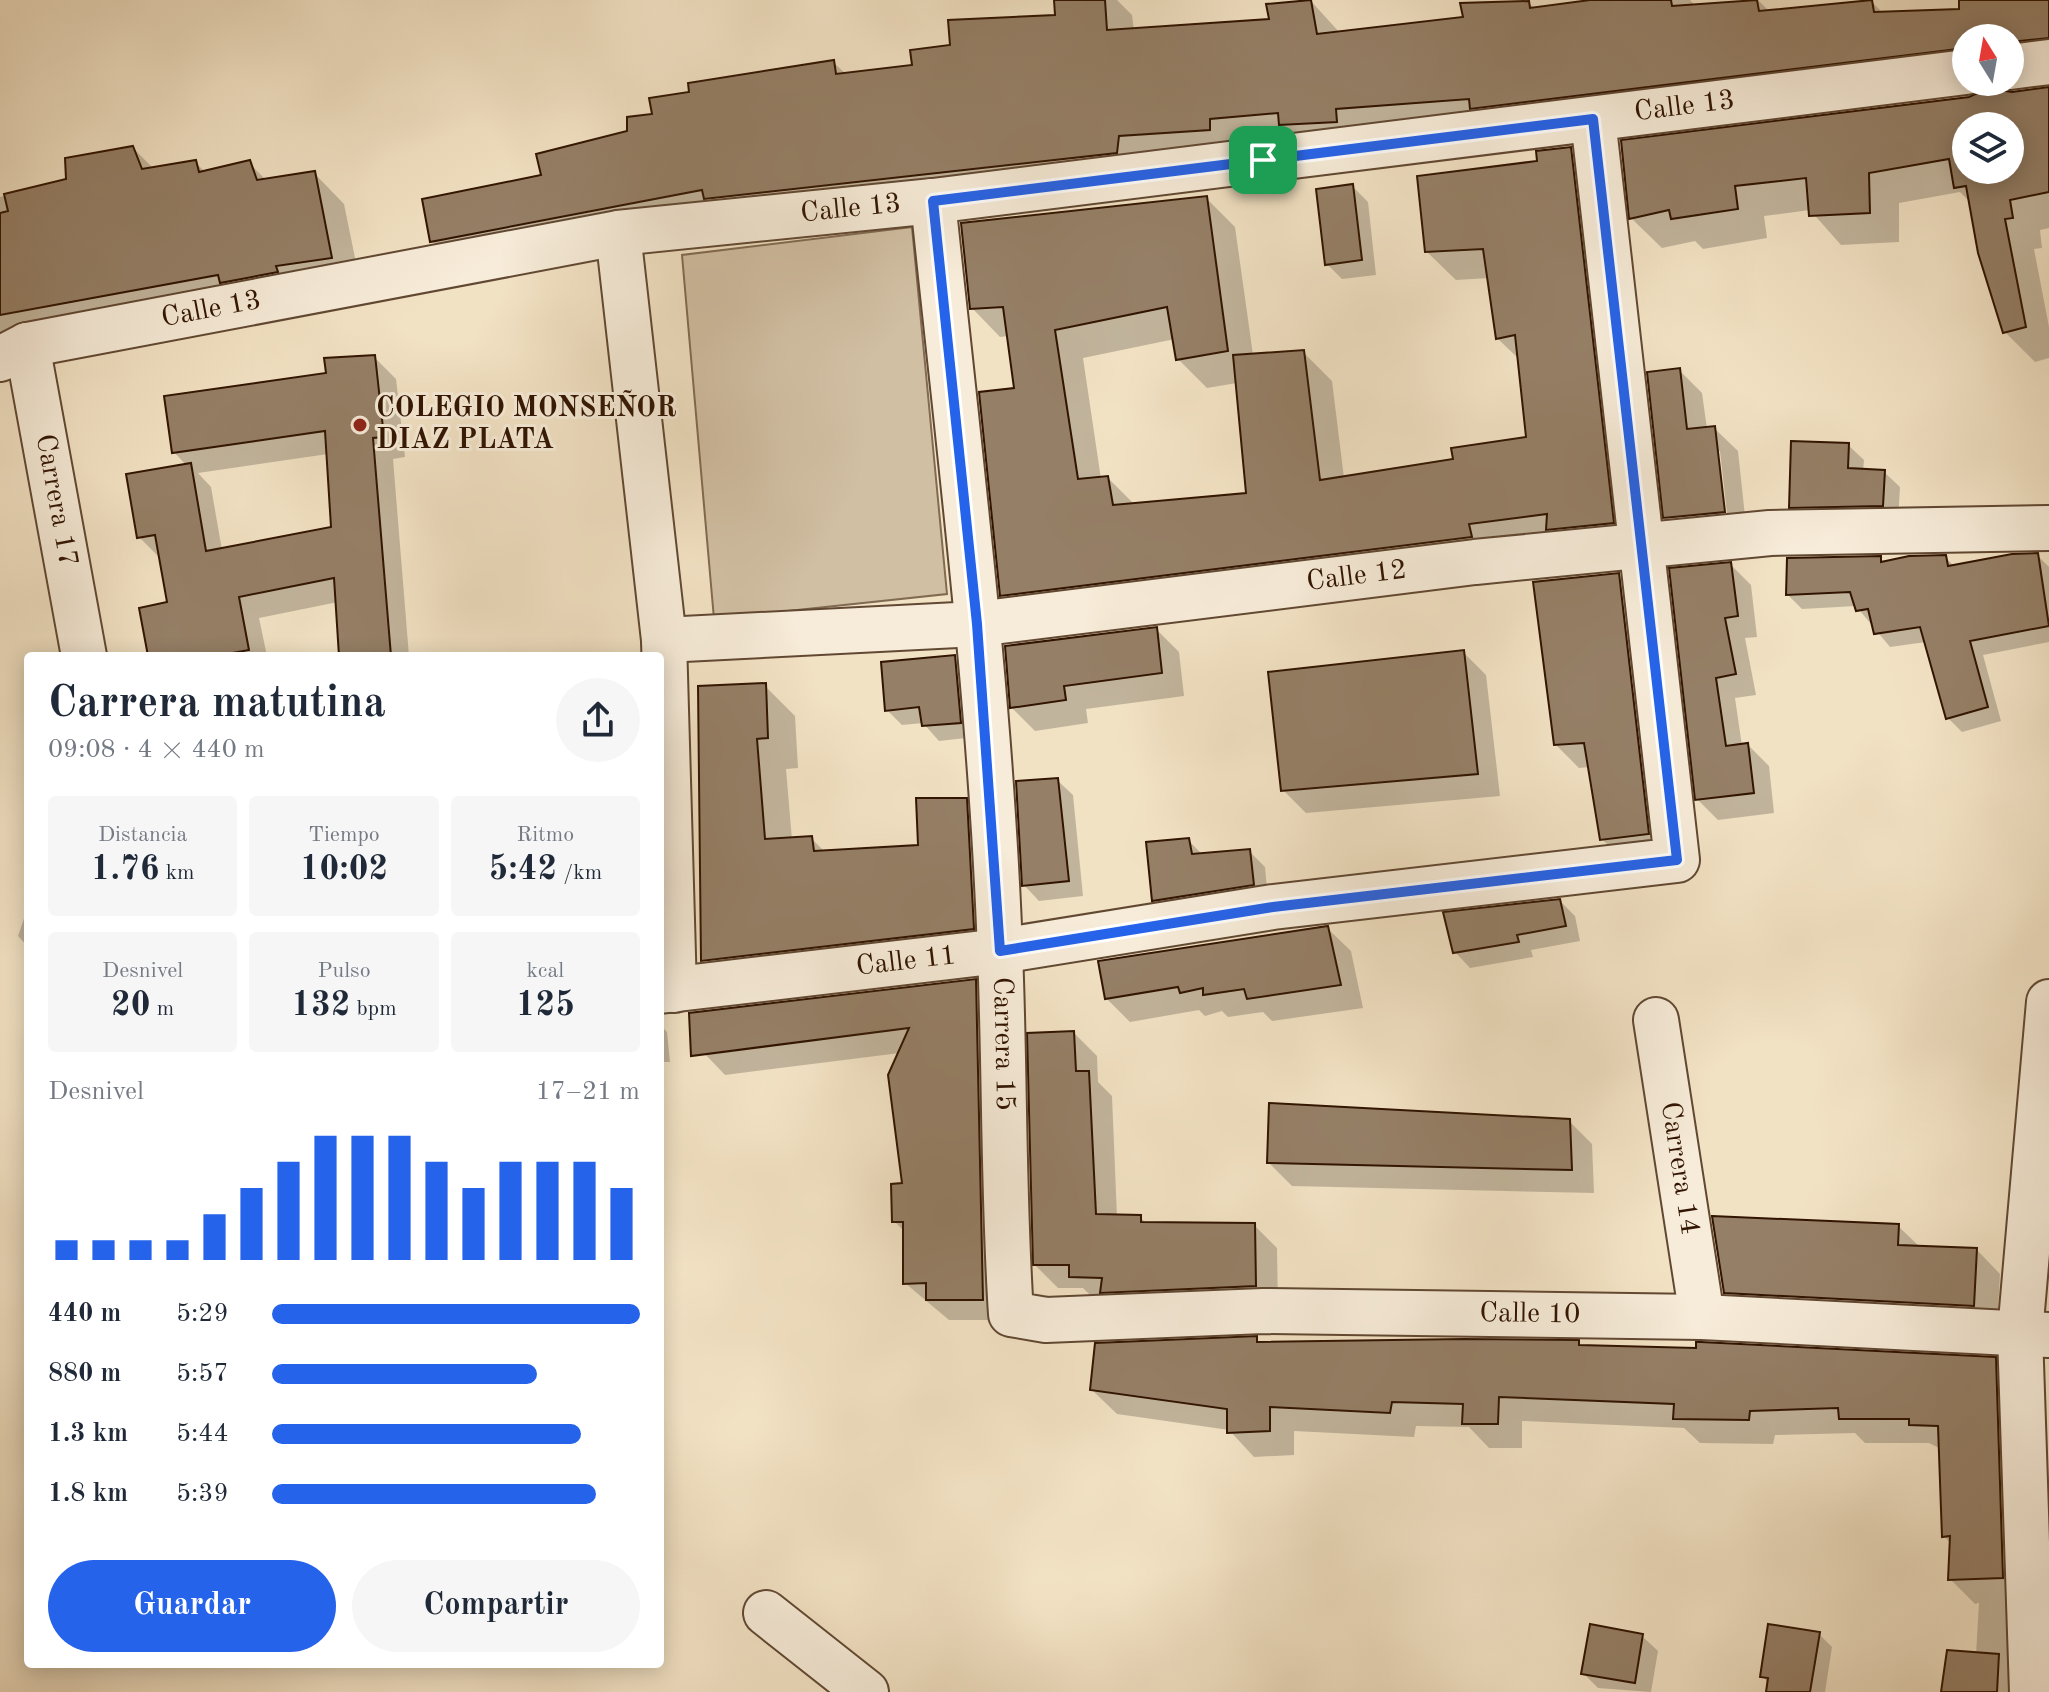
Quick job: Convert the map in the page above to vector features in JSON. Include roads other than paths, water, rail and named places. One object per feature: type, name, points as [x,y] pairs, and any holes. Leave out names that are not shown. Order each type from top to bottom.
[{"type":"street","points":[[2024,65],[2049,62]]},
{"type":"street","name":"Calle 13","points":[[14,352],[618,233],[933,201],[1952,74]]},
{"type":"street","points":[[1593,119],[1639,546]]},
{"type":"street","name":"Carrera 15","points":[[933,201],[977,624],[1000,951],[1003,1204],[1011,1314]]},
{"type":"street","points":[[618,233],[664,640],[667,990]]},
{"type":"street","name":"Carrera 17","points":[[14,352],[83,652]]},
{"type":"street","name":"Calle 12","points":[[664,640],[977,624],[1770,533],[2049,528]]},
{"type":"street","name":"Calle 11","points":[[667,990],[1000,951],[1273,907],[1677,860],[1639,546]]},
{"type":"street","points":[[2032,1692],[2034,1334],[2048,1002]]},
{"type":"street","name":"Carrera 14","points":[[1656,1020],[1702,1317]]},
{"type":"street","name":"Calle 10","points":[[1011,1314],[1046,1320],[1263,1311],[1702,1317],[2034,1334]]},
{"type":"street","points":[[766,1613],[866,1692]]},
{"type":"place","name":"COLEGIO MONSEÑOR DIAZ PLATA","points":[[360,425]]}]
